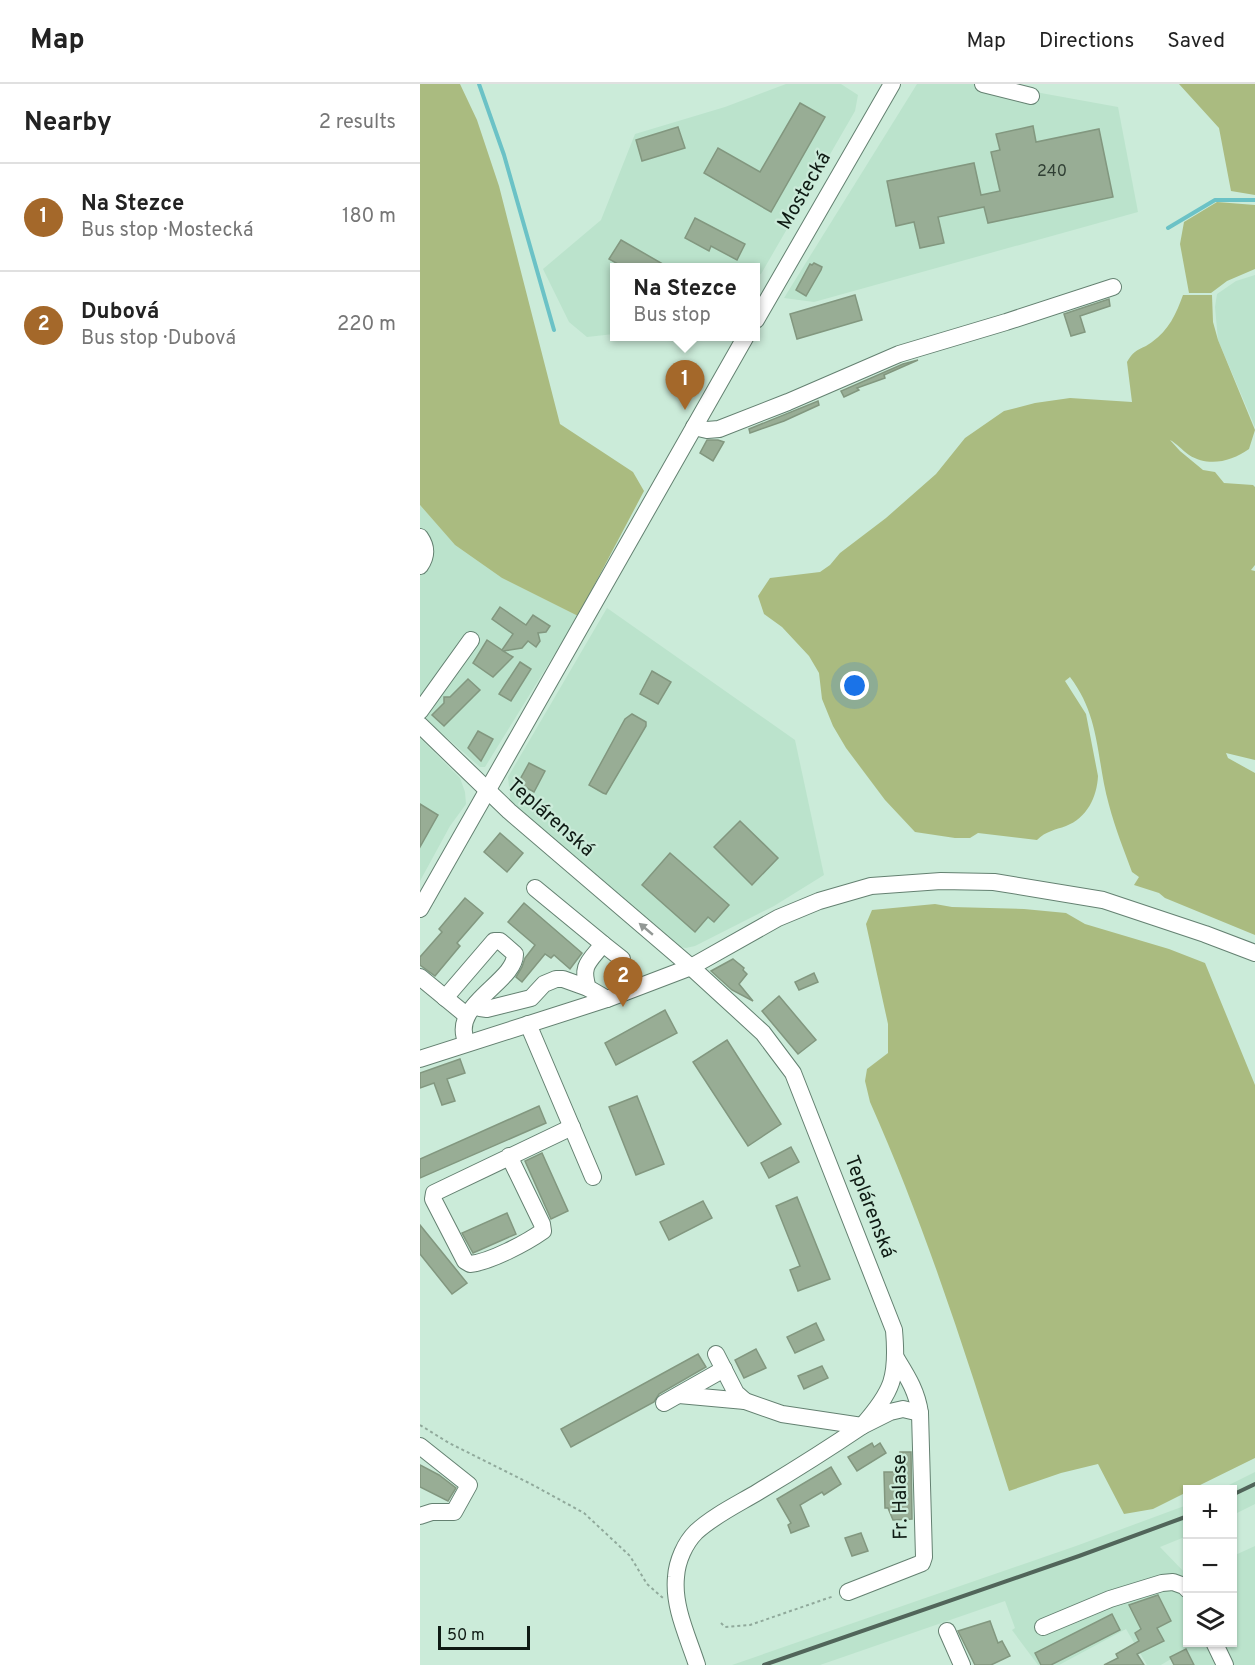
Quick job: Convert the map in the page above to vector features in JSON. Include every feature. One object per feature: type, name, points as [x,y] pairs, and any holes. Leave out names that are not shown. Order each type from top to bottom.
[{"type":"street","name":"Mostecká","points":[[760,313],[891,84]]},
{"type":"street","points":[[982,84],[1031,96]]},
{"type":"street","points":[[694,427],[707,430],[719,429],[899,354],[1113,287]]},
{"type":"street","points":[[420,909],[743,341]]},
{"type":"street","points":[[420,537],[426,549],[420,566]]},
{"type":"street","points":[[420,711],[471,640]]},
{"type":"street","name":"Teplárenská","points":[[420,725],[509,811],[691,967],[763,1033],[793,1073],[894,1330],[896,1358],[894,1377],[879,1406],[862,1426],[725,1512],[696,1532],[686,1547],[676,1575],[676,1592],[678,1606],[697,1665]]},
{"type":"street","points":[[420,1059],[607,999],[691,967],[778,918],[819,901],[871,886],[941,880],[994,882],[1103,900],[1255,953]]},
{"type":"street","points":[[535,888],[622,959]]},
{"type":"street","points":[[445,998],[494,941],[500,941],[515,954],[515,959],[505,973],[471,1010],[462,1034],[467,1043]]},
{"type":"street","points":[[420,977],[445,998],[471,1010],[487,1009],[531,998],[544,984],[579,973],[603,944]]},
{"type":"street","points":[[585,968],[584,976],[588,988]]},
{"type":"street","points":[[562,979],[588,988],[607,999]]},
{"type":"street","points":[[528,1024],[593,1177]]},
{"type":"street","points":[[508,1156],[542,1224],[543,1231],[534,1238],[498,1255],[470,1264],[465,1261],[432,1196],[434,1193],[508,1156],[572,1127]]},
{"type":"street","points":[[745,1401],[736,1393],[720,1362],[671,1399],[745,1401],[782,1414],[862,1426],[890,1412],[903,1409],[920,1413],[918,1397],[896,1358]]},
{"type":"street","name":"Fr. Halase","points":[[848,1592],[922,1563],[924,1557],[920,1413]]},
{"type":"street","points":[[420,1446],[469,1485],[454,1512],[432,1512],[420,1516]]},
{"type":"street","points":[[1042,1627],[1110,1599],[1162,1583],[1173,1582],[1183,1585]]},
{"type":"street","points":[[947,1631],[962,1665]]},
{"type":"street","points":[[1216,1647],[1225,1665]]},
{"type":"path","points":[[420,1425],[449,1443],[531,1484],[584,1514],[630,1556],[647,1584],[664,1599]]},
{"type":"path","points":[[721,1623],[726,1627],[750,1626],[848,1592]]},
{"type":"shaded area","points":[[786,84],[841,84],[858,95],[855,111],[761,274],[760,263],[610,263],[610,334],[587,337],[569,322],[543,269],[601,220],[635,134],[725,107]]},
{"type":"shaded area","points":[[917,84],[991,84],[1118,107],[1138,212],[814,302],[784,298]]},
{"type":"shaded area","points":[[1255,275],[1255,427],[1218,340],[1215,307],[1217,294],[1236,281]]},
{"type":"shaded area","points":[[420,505],[455,545],[502,578],[578,616],[485,767],[480,767],[420,714]]},
{"type":"shaded area","points":[[607,608],[795,740],[824,875],[774,906],[695,946],[686,948],[674,946],[511,806],[508,777]]},
{"type":"shaded area","points":[[420,738],[460,778],[466,804],[450,826],[420,881]]},
{"type":"shaded area","points":[[1255,1472],[1255,1504],[1237,1513],[1237,1485],[1229,1485]]},
{"type":"shaded area","points":[[1183,1506],[1183,1538],[1160,1547],[1183,1571],[1183,1647],[1237,1647],[1237,1554],[1255,1546],[1255,1665],[1174,1665],[1171,1659],[1161,1665],[1147,1665],[1126,1629],[1059,1665],[1038,1665],[1012,1630],[1015,1628],[1005,1601],[820,1665],[732,1665],[1076,1546]]},
{"type":"green space","points":[[420,84],[460,84],[477,120],[499,186],[560,424],[633,472],[644,491],[578,616],[502,578],[455,545],[420,505]]},
{"type":"green space","points":[[1179,84],[1255,84],[1255,195],[1231,191],[1219,128]]},
{"type":"green space","points":[[1217,202],[1255,205],[1255,269],[1227,281],[1211,293],[1189,293],[1180,244],[1184,222]]},
{"type":"green space","points":[[1183,295],[1212,295],[1213,322],[1218,340],[1255,430],[1249,449],[1227,460],[1212,462],[1196,459],[1170,440],[1203,470],[1215,472],[1224,483],[1255,487],[1255,565],[1251,570],[1255,571],[1255,760],[1226,753],[1228,758],[1255,773],[1255,935],[1165,898],[1159,893],[1134,885],[1139,877],[1132,872],[1111,814],[1093,723],[1080,692],[1070,677],[1065,681],[1086,714],[1098,776],[1096,792],[1090,806],[1080,818],[1037,840],[978,833],[970,838],[955,838],[915,832],[885,800],[846,748],[833,726],[822,699],[819,673],[809,656],[782,627],[764,614],[758,596],[770,578],[820,572],[830,565],[840,553],[886,518],[936,474],[965,438],[1004,411],[1035,403],[1070,398],[1132,402],[1127,362],[1136,351],[1152,342],[1163,332],[1175,315]]},
{"type":"green space","points":[[935,904],[952,907],[1066,913],[1085,924],[1169,949],[1205,963],[1255,1085],[1255,1458],[1200,1485],[1183,1485],[1183,1494],[1153,1509],[1124,1514],[1098,1464],[1061,1473],[1009,1491],[928,1246],[870,1102],[865,1081],[867,1069],[888,1053],[888,1024],[866,924],[872,910]]},
{"type":"building","points":[[800,103],[825,117],[771,212],[704,173],[718,148],[760,172]]},
{"type":"building","points":[[1033,126],[1036,142],[1099,129],[1113,197],[988,223],[984,207],[938,217],[944,243],[920,248],[914,222],[896,226],[887,181],[974,163],[981,195],[1000,191],[991,152],[1000,150],[996,134]]},
{"type":"building","points":[[678,127],[685,148],[642,161],[636,140]]},
{"type":"building","points":[[695,218],[745,244],[737,260],[711,246],[709,251],[685,238]]},
{"type":"building","points":[[621,240],[661,263],[616,263],[609,259]]},
{"type":"building","points":[[814,263],[822,267],[806,296],[796,290],[810,264]]},
{"type":"building","points":[[855,295],[862,320],[797,339],[790,314]]},
{"type":"building","points":[[1109,299],[1110,306],[1080,316],[1085,332],[1071,336],[1064,314]]},
{"type":"building","points":[[918,360],[884,375],[885,378],[857,388],[859,390],[844,397],[841,391],[903,364]]},
{"type":"building","points":[[818,401],[819,405],[750,433],[749,429]]},
{"type":"building","points":[[707,440],[724,442],[713,461],[700,453]]},
{"type":"building","points":[[500,607],[526,625],[533,615],[550,626],[546,632],[538,633],[540,641],[536,647],[528,641],[522,648],[503,651],[513,657],[493,677],[473,663],[487,640],[502,650],[513,634],[492,619]]},
{"type":"building","points":[[520,662],[531,669],[511,701],[499,694]]},
{"type":"building","points":[[652,671],[671,682],[658,704],[640,694]]},
{"type":"building","points":[[468,679],[480,690],[444,726],[432,715],[444,703],[444,697],[450,697]]},
{"type":"building","points":[[632,714],[646,722],[646,726],[606,794],[603,793],[589,785],[625,719]]},
{"type":"building","points":[[478,731],[493,739],[481,761],[468,748]]},
{"type":"building","points":[[529,763],[545,771],[534,792],[518,783]]},
{"type":"building","points":[[420,804],[438,815],[420,847]]},
{"type":"building","points":[[740,821],[778,858],[752,885],[714,847]]},
{"type":"building","points":[[500,833],[523,853],[507,872],[484,852]]},
{"type":"building","points":[[670,853],[729,905],[714,922],[708,917],[695,932],[642,885]]},
{"type":"building","points":[[465,898],[483,913],[457,943],[460,946],[435,976],[420,965],[420,957],[442,932],[439,929]]},
{"type":"building","points":[[524,903],[582,953],[570,969],[554,955],[551,958],[545,954],[522,982],[516,977],[525,958],[535,945],[508,922]]},
{"type":"building","points":[[733,959],[744,968],[747,974],[739,984],[753,1001],[732,990],[711,971]]},
{"type":"building","points":[[814,973],[818,982],[799,990],[795,982]]},
{"type":"building","points":[[779,996],[816,1040],[798,1054],[762,1011]]},
{"type":"building","points":[[665,1010],[677,1033],[616,1065],[605,1043]]},
{"type":"building","points":[[727,1040],[781,1124],[748,1146],[693,1062]]},
{"type":"building","points":[[460,1059],[465,1073],[447,1079],[455,1101],[442,1105],[434,1083],[420,1088],[420,1073]]},
{"type":"building","points":[[637,1096],[664,1164],[636,1175],[609,1107]]},
{"type":"building","points":[[539,1106],[546,1123],[420,1178],[420,1159]]},
{"type":"building","points":[[791,1147],[799,1162],[769,1178],[761,1163]]},
{"type":"building","points":[[542,1153],[568,1211],[551,1219],[525,1161]]},
{"type":"building","points":[[797,1197],[830,1279],[798,1291],[790,1270],[800,1266],[776,1206]]},
{"type":"building","points":[[703,1201],[712,1218],[669,1240],[660,1222]]},
{"type":"building","points":[[507,1213],[516,1234],[473,1253],[462,1233]]},
{"type":"building","points":[[420,1225],[467,1283],[452,1294],[420,1254]]},
{"type":"building","points":[[816,1323],[824,1340],[795,1353],[787,1337]]},
{"type":"building","points":[[756,1349],[766,1368],[744,1378],[735,1360]]},
{"type":"building","points":[[698,1354],[706,1367],[659,1394],[654,1402],[571,1447],[561,1429]]},
{"type":"building","points":[[822,1366],[828,1378],[804,1389],[798,1376]]},
{"type":"building","points":[[872,1443],[874,1447],[880,1443],[886,1453],[857,1471],[848,1457]]},
{"type":"building","points":[[900,1452],[911,1452],[912,1519],[893,1520],[888,1508],[885,1508],[884,1472],[900,1472]]},
{"type":"building","points":[[420,1465],[439,1475],[456,1488],[448,1501],[420,1487]]},
{"type":"building","points":[[831,1467],[841,1484],[824,1495],[822,1492],[800,1505],[809,1526],[791,1533],[788,1525],[791,1523],[777,1499]]},
{"type":"building","points":[[861,1533],[868,1551],[852,1556],[845,1538]]},
{"type":"building","points":[[1158,1595],[1171,1621],[1157,1628],[1164,1641],[1137,1654],[1144,1665],[1104,1665],[1118,1658],[1116,1654],[1139,1641],[1135,1633],[1141,1629],[1129,1605]]},
{"type":"building","points":[[1112,1614],[1120,1630],[1051,1665],[1041,1665],[1035,1653]]},
{"type":"building","points":[[990,1621],[998,1643],[1002,1641],[1010,1656],[991,1665],[975,1665],[958,1631]]},
{"type":"building","points":[[1186,1649],[1194,1665],[1174,1665],[1170,1657]]},
{"type":"waterway","points":[[479,84],[504,155],[554,330]]},
{"type":"waterway","points":[[1168,228],[1215,200],[1255,200]]},
{"type":"railway","points":[[1237,1493],[1255,1484]]},
{"type":"railway","points":[[764,1665],[1183,1518]]},
{"type":"place","name":"Na Stezce","points":[[685,410]]},
{"type":"place","name":"Dubová","points":[[623,1007]]}]
